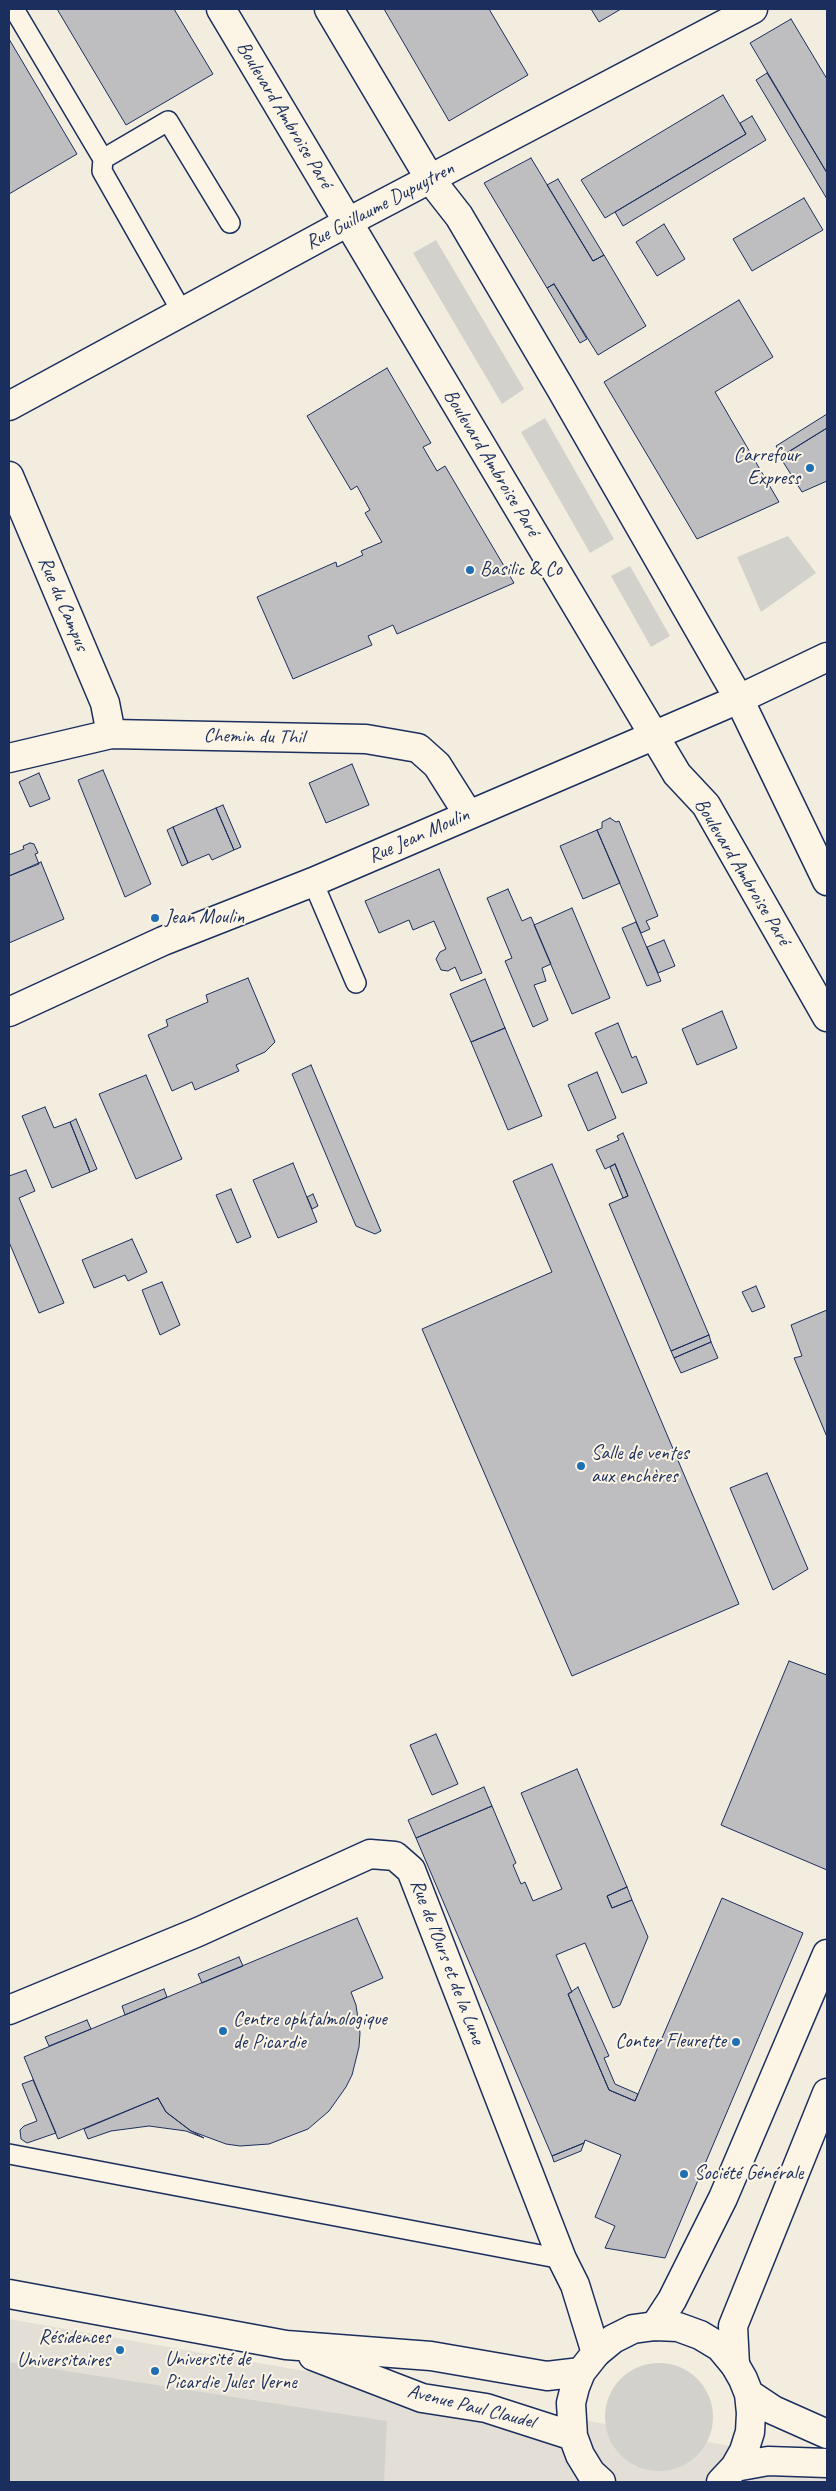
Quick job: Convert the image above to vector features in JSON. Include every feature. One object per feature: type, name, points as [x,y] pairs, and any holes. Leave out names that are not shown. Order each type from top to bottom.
[{"type":"street","name":"Boulevard Ambroise Paré","points":[[221,9],[677,774],[706,805],[827,1017]]},
{"type":"street","points":[[330,9],[430,179],[459,216],[739,699],[827,882]]},
{"type":"street","name":"Rue Guillaume Dupuytren","points":[[9,406],[348,222],[753,9]]},
{"type":"street","name":"Rue du Campus","points":[[9,476],[105,703],[111,734]]},
{"type":"street","name":"Rue Jean Moulin","points":[[9,1012],[163,941],[312,882],[739,699],[827,657]]},
{"type":"street","name":"Chemin du Thil","points":[[9,758],[111,734],[366,739],[418,748],[437,765],[468,814]]},
{"type":"street","name":"Rue de l'Ours et de la Lune","points":[[9,2010],[198,1932],[370,1854],[395,1856],[411,1870],[562,2259],[575,2285],[589,2362]]},
{"type":"street","points":[[655,2326],[672,2300],[723,2198],[827,1954]]},
{"type":"street","points":[[735,2364],[733,2326],[827,2093]]},
{"type":"street","name":"Avenue Paul Claudel","points":[[9,2294],[286,2345],[431,2356],[547,2376],[589,2362]]},
{"type":"street","points":[[594,2479],[580,2456],[573,2436],[571,2403],[589,2362],[613,2339],[633,2330],[655,2326],[678,2327],[700,2335],[720,2347],[735,2364],[749,2394],[750,2432],[744,2451],[728,2475]]},
{"type":"street","name":"Avenue Paul Claudel","points":[[286,2345],[422,2398],[486,2408],[535,2422],[573,2436]]},
{"type":"street","points":[[749,2394],[773,2410],[827,2434]]},
{"type":"street","points":[[728,2475],[768,2460],[827,2463]]},
{"type":"lane","points":[[14,9],[103,160],[102,172],[182,312]]},
{"type":"lane","points":[[103,160],[168,121],[230,223]]},
{"type":"lane","points":[[312,882],[356,983]]},
{"type":"lane","points":[[9,2154],[562,2259]]},
{"type":"shaded area","points":[[436,240],[524,389],[502,404],[413,253]]},
{"type":"shaded area","points":[[545,418],[614,539],[590,553],[521,432]]},
{"type":"shaded area","points":[[788,536],[816,573],[761,612],[737,557]]},
{"type":"shaded area","points":[[630,566],[670,636],[651,647],[611,576]]},
{"type":"shaded area","name":"Université de Picardie Jules Verne","points":[[9,2319],[827,2463],[827,2482],[9,2482]]},
{"type":"shaded area","points":[[9,2362],[387,2421],[384,2482],[9,2482]]},
{"type":"shaded area","points":[[659,2363],[680,2367],[697,2379],[709,2396],[713,2417],[709,2438],[697,2455],[680,2467],[659,2471],[638,2467],[621,2455],[609,2438],[605,2417],[609,2396],[621,2379],[638,2367]]},
{"type":"building","points":[[57,9],[174,9],[213,74],[126,125]]},
{"type":"building","points":[[384,9],[489,9],[528,75],[449,121]]},
{"type":"building","points":[[591,9],[621,9],[599,22]]},
{"type":"building","points":[[791,19],[827,79],[827,173],[750,43]]},
{"type":"building","points":[[9,39],[77,154],[9,194]]},
{"type":"building","points":[[767,73],[827,173],[827,199],[756,80]]},
{"type":"building","points":[[723,95],[746,134],[605,218],[581,180]]},
{"type":"building","points":[[752,116],[766,140],[623,226],[615,212],[746,134],[740,123]]},
{"type":"building","points":[[531,158],[593,261],[604,255],[646,326],[598,355],[554,284],[547,288],[484,183]]},
{"type":"building","points":[[558,179],[604,255],[593,261],[547,185]]},
{"type":"building","points":[[804,198],[823,230],[752,271],[733,239]]},
{"type":"building","points":[[664,224],[685,259],[657,276],[636,242]]},
{"type":"building","points":[[554,284],[587,339],[580,343],[547,288]]},
{"type":"building","points":[[739,300],[773,357],[715,392],[779,502],[697,539],[604,382]]},
{"type":"building","points":[[387,368],[431,443],[423,447],[437,471],[445,466],[514,583],[397,634],[393,625],[368,636],[372,645],[293,679],[257,597],[336,562],[337,567],[363,555],[361,551],[382,542],[365,513],[370,510],[357,486],[351,490],[307,416]]},
{"type":"building","points":[[827,414],[827,428],[782,456],[776,446]]},
{"type":"building","points":[[827,428],[827,481],[802,492],[780,457]]},
{"type":"building","points":[[352,764],[369,805],[326,823],[309,783]]},
{"type":"building","points":[[103,770],[151,884],[125,897],[78,780]]},
{"type":"building","points":[[39,773],[50,799],[30,807],[19,782]]},
{"type":"building","points":[[223,805],[241,847],[234,850],[216,808]]},
{"type":"building","points":[[216,808],[234,850],[212,860],[209,854],[188,863],[173,827]]},
{"type":"building","points":[[610,818],[616,822],[619,821],[658,916],[646,921],[650,929],[641,933],[597,830],[602,828],[602,822]]},
{"type":"building","points":[[173,827],[188,863],[182,866],[167,830]]},
{"type":"building","points":[[597,830],[620,883],[583,899],[560,846]]},
{"type":"building","points":[[30,843],[34,844],[38,853],[35,854],[39,864],[9,876],[9,855],[24,849],[23,846]]},
{"type":"building","points":[[41,862],[64,919],[9,943],[9,876]]},
{"type":"building","points":[[439,869],[482,973],[461,981],[455,967],[448,971],[441,970],[436,959],[440,952],[446,949],[434,921],[413,930],[409,920],[379,933],[365,901]]},
{"type":"building","points":[[508,889],[522,921],[531,917],[551,964],[542,968],[546,981],[534,985],[548,1020],[533,1027],[505,961],[512,958],[487,898]]},
{"type":"building","points":[[572,908],[610,998],[572,1014],[534,925]]},
{"type":"building","points":[[636,922],[661,981],[647,986],[622,928]]},
{"type":"building","points":[[664,940],[675,966],[658,973],[647,947]]},
{"type":"building","points":[[248,978],[275,1042],[265,1052],[236,1065],[239,1071],[195,1090],[192,1082],[172,1091],[148,1035],[168,1026],[166,1020],[208,1002],[206,995]]},
{"type":"building","points":[[485,979],[505,1028],[471,1042],[450,994]]},
{"type":"building","points":[[722,1011],[737,1048],[697,1065],[682,1029]]},
{"type":"building","points":[[618,1023],[632,1058],[636,1056],[647,1083],[622,1093],[595,1033]]},
{"type":"building","points":[[505,1028],[542,1116],[508,1130],[471,1042]]},
{"type":"building","points":[[311,1065],[381,1231],[375,1234],[356,1226],[292,1074]]},
{"type":"building","points":[[597,1072],[616,1118],[588,1131],[568,1085]]},
{"type":"building","points":[[146,1075],[182,1159],[136,1179],[99,1094]]},
{"type":"building","points":[[45,1107],[54,1128],[70,1122],[90,1172],[52,1188],[22,1116]]},
{"type":"building","points":[[76,1119],[97,1169],[90,1172],[70,1122]]},
{"type":"building","points":[[623,1133],[709,1335],[671,1351],[609,1204],[628,1196],[615,1164],[605,1169],[596,1150],[619,1140],[617,1136]]},
{"type":"building","points":[[293,1163],[317,1222],[278,1238],[253,1180]]},
{"type":"building","name":"Salle de ventes aux enchères","points":[[552,1164],[739,1604],[572,1676],[422,1329],[552,1272],[513,1181]]},
{"type":"building","points":[[615,1164],[628,1196],[623,1198],[610,1167]]},
{"type":"building","points":[[26,1170],[35,1191],[19,1198],[64,1303],[39,1313],[9,1242],[9,1176]]},
{"type":"building","points":[[231,1189],[251,1237],[237,1243],[216,1195]]},
{"type":"building","points":[[313,1194],[318,1206],[312,1209],[307,1197]]},
{"type":"building","points":[[132,1239],[147,1272],[128,1281],[125,1275],[94,1288],[82,1260]]},
{"type":"building","points":[[162,1282],[180,1325],[160,1335],[142,1290]]},
{"type":"building","points":[[756,1286],[765,1307],[752,1312],[742,1292]]},
{"type":"building","points":[[827,1310],[827,1437],[794,1358],[802,1356],[791,1325]]},
{"type":"building","points":[[709,1335],[711,1342],[674,1358],[671,1351]]},
{"type":"building","points":[[711,1342],[718,1358],[681,1373],[674,1358]]},
{"type":"building","points":[[767,1473],[808,1569],[773,1590],[730,1488]]},
{"type":"building","points":[[789,1661],[827,1675],[827,1870],[721,1825]]},
{"type":"building","points":[[436,1734],[458,1784],[432,1795],[410,1745]]},
{"type":"building","points":[[577,1769],[627,1887],[607,1896],[612,1908],[632,1900],[648,1937],[620,2005],[613,2008],[585,1943],[556,1955],[572,1992],[568,1994],[609,2090],[635,2101],[722,1898],[803,1933],[665,2258],[605,2248],[615,2226],[595,2217],[621,2155],[585,2140],[584,2143],[552,2156],[416,1838],[492,1806],[516,1863],[513,1865],[521,1884],[525,1882],[533,1901],[562,1889],[521,1793]]},
{"type":"building","points":[[484,1787],[492,1806],[416,1838],[408,1820]]},
{"type":"building","points":[[627,1887],[632,1900],[612,1908],[607,1896]]},
{"type":"building","name":"Centre ophtalmologique de Picardie","points":[[357,1918],[383,1978],[351,1992],[356,2005],[360,2033],[359,2047],[352,2075],[329,2111],[308,2129],[269,2144],[240,2146],[226,2144],[191,2131],[166,2112],[158,2098],[58,2139],[24,2057]]},
{"type":"building","points":[[239,1957],[243,1966],[202,1983],[198,1974]]},
{"type":"building","points":[[578,1987],[609,2056],[604,2058],[615,2084],[638,2094],[635,2101],[609,2090],[568,1994]]},
{"type":"building","points":[[164,1989],[167,1997],[125,2015],[122,2006]]},
{"type":"building","points":[[87,2020],[91,2029],[49,2046],[45,2037]]},
{"type":"building","points":[[33,2080],[56,2133],[27,2143],[21,2139],[20,2130],[24,2126],[37,2121],[22,2084]]},
{"type":"building","points":[[158,2098],[166,2112],[191,2131],[204,2138],[186,2131],[149,2126],[111,2131],[88,2139],[84,2129]]},
{"type":"building","points":[[584,2143],[581,2151],[554,2162],[552,2156]]},
{"type":"place","name":"Carrefour Express","points":[[810,468]]},
{"type":"place","name":"Basilic & Co","points":[[470,570]]},
{"type":"place","name":"Jean Moulin","points":[[155,918]]},
{"type":"place","name":"Salle de ventes aux enchères","points":[[581,1466]]},
{"type":"place","name":"Centre ophtalmologique de Picardie","points":[[223,2031]]},
{"type":"place","name":"Conter Fleurette","points":[[736,2042]]},
{"type":"place","name":"Société Générale","points":[[684,2174]]},
{"type":"place","name":"Résidences Universitaires","points":[[120,2350]]},
{"type":"place","name":"Université de Picardie Jules Verne","points":[[155,2371]]}]
